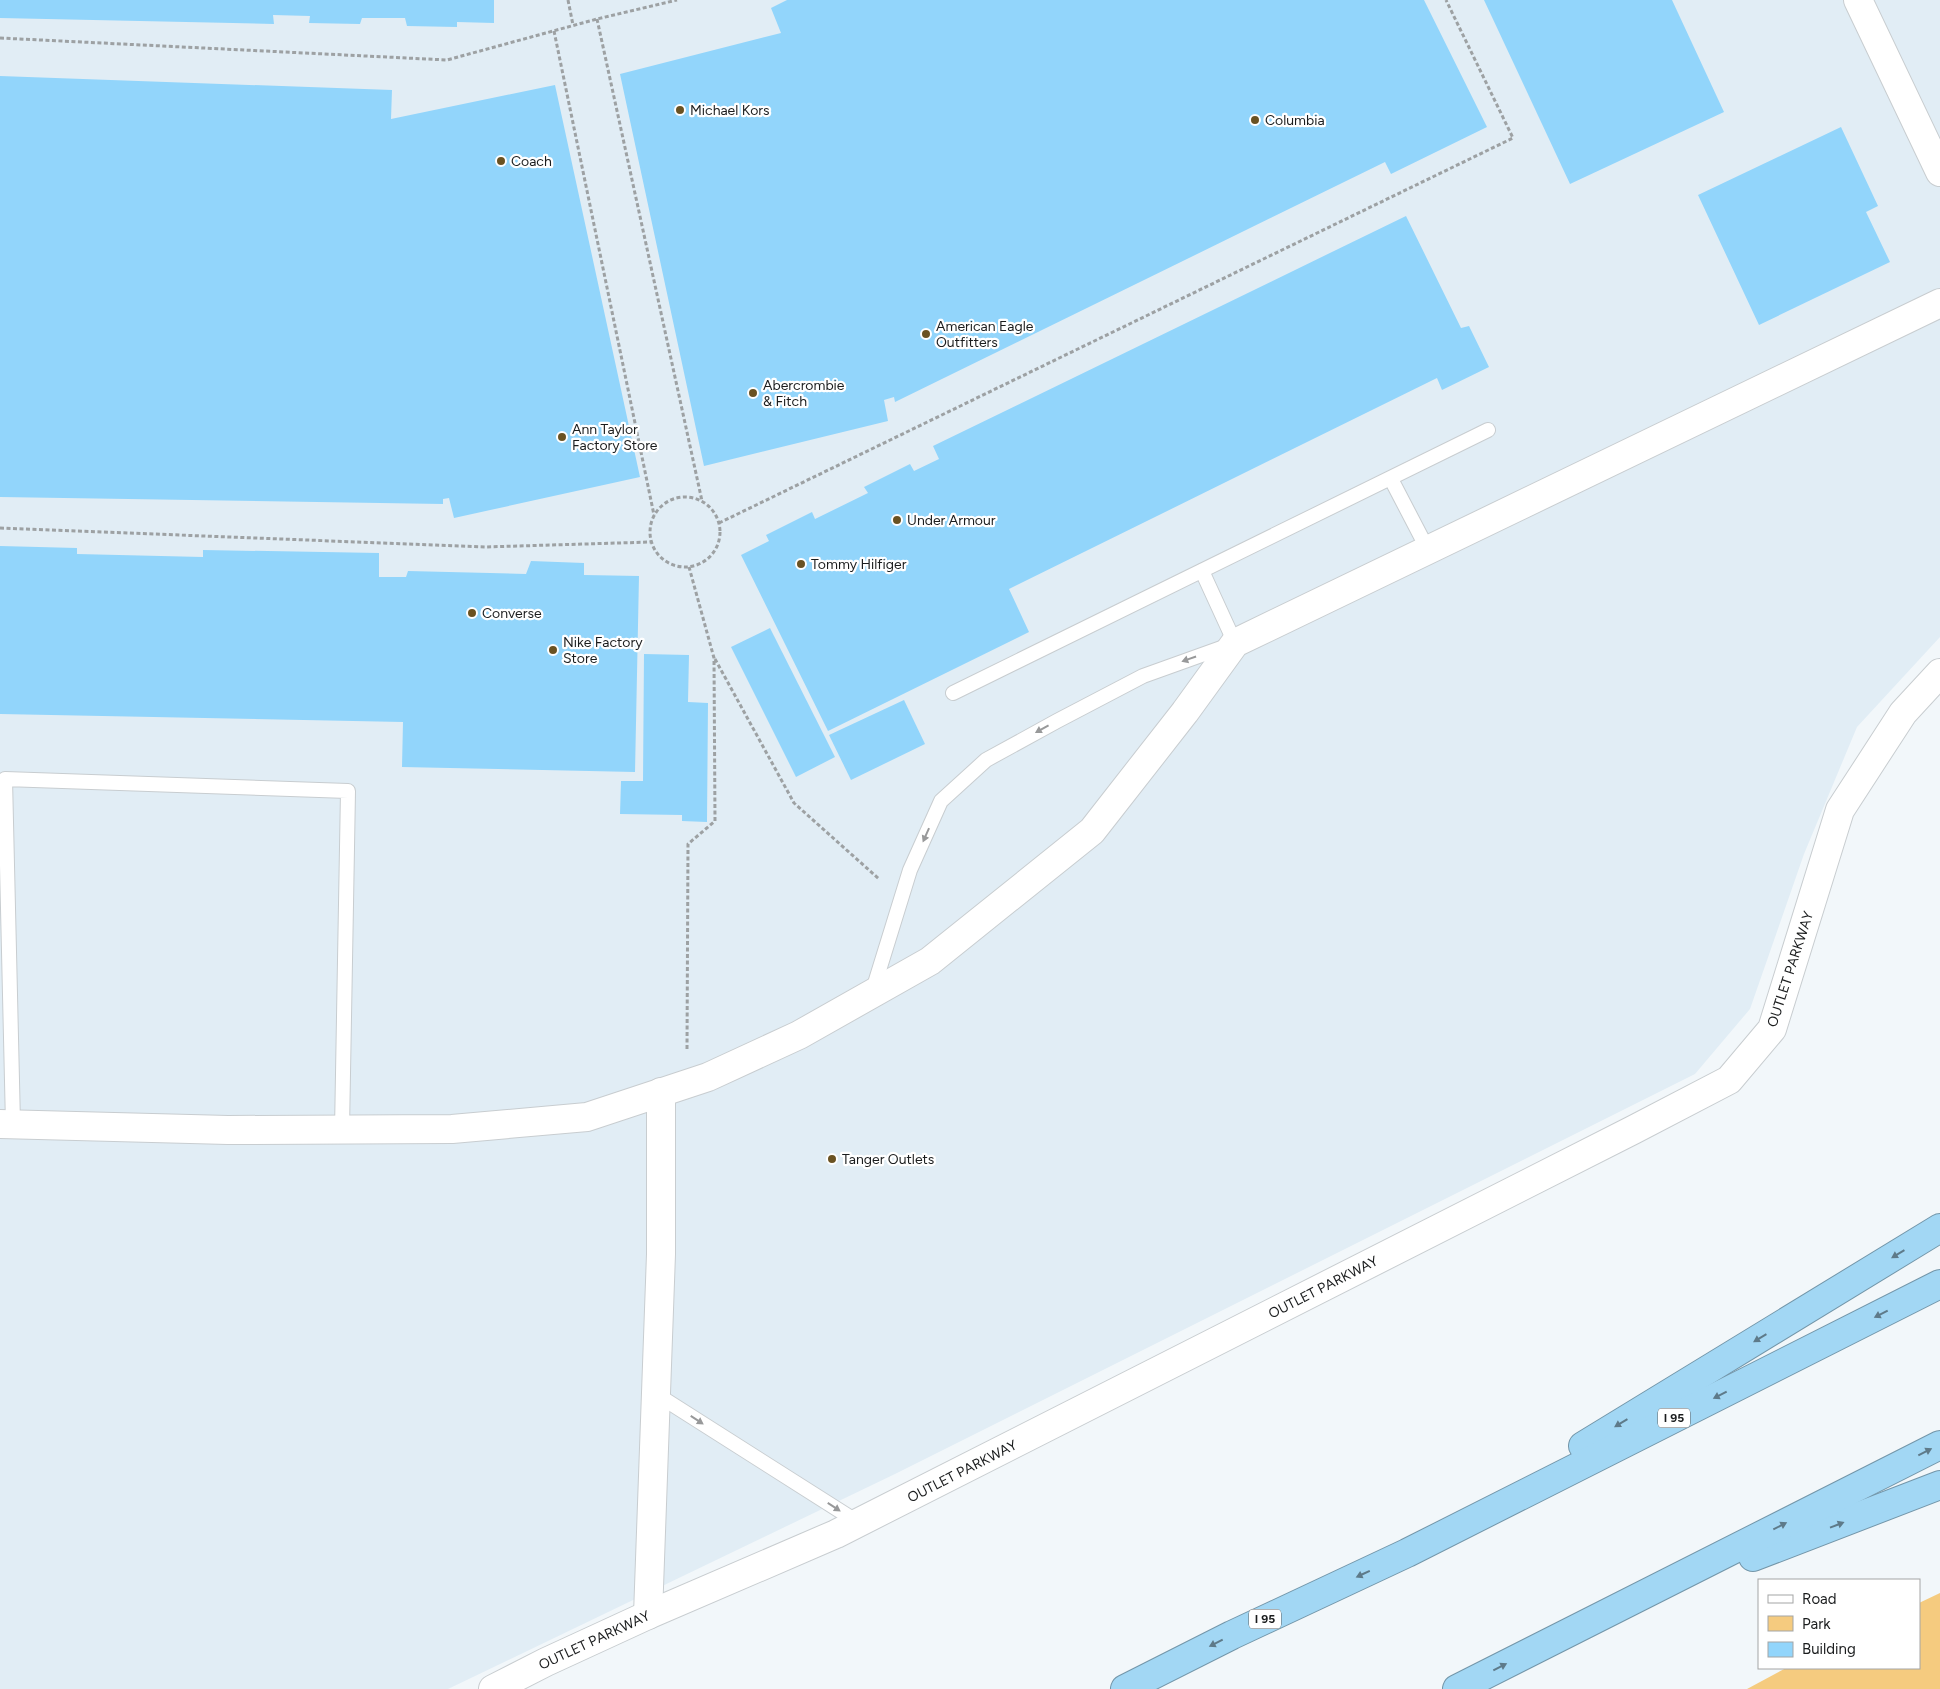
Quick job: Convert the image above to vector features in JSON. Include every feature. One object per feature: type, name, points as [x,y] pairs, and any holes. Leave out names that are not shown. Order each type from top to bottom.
[{"type":"highway","points":[[1407,1553],[1940,1228]]},
{"type":"highway","name":"I 95","points":[[1125,1689],[1232,1635],[1407,1553],[1940,1284]]},
{"type":"highway","points":[[1456,1689],[1940,1445]]},
{"type":"highway","points":[[1612,1611],[1940,1485]]},
{"type":"street","points":[[1858,0],[1940,172]]},
{"type":"street","points":[[7,1124],[228,1130],[452,1129],[586,1117],[708,1077],[799,1035],[930,961],[1092,831],[1185,712],[1235,643],[1940,303]]},
{"type":"street","name":"OUTLET PARKWAY","points":[[493,1689],[546,1662],[648,1615],[859,1523],[1728,1080],[1772,1029],[1840,810],[1903,714],[1940,673]]},
{"type":"street","points":[[648,1615],[661,1254],[661,1092]]},
{"type":"lane","points":[[953,694],[1488,430]]},
{"type":"lane","points":[[1391,479],[1428,550]]},
{"type":"lane","points":[[872,994],[910,870],[941,801],[986,760],[1143,676],[1235,643],[1202,571]]},
{"type":"lane","points":[[7,1124],[5,779],[348,791],[342,1130]]},
{"type":"lane","points":[[656,1394],[859,1523]]},
{"type":"path","points":[[568,0],[574,25]]},
{"type":"path","points":[[0,38],[448,60],[554,30],[678,0]]},
{"type":"path","points":[[719,523],[1514,138],[1446,0]]},
{"type":"path","points":[[597,19],[702,501]]},
{"type":"path","points":[[554,30],[654,515]]},
{"type":"path","points":[[688,497],[702,501],[712,510],[719,523],[719,538],[714,552],[704,562],[689,567],[677,566],[666,562],[657,553],[651,542],[650,528],[654,515],[663,504],[675,498],[688,497]]},
{"type":"path","points":[[0,528],[486,547],[651,542]]},
{"type":"path","points":[[689,567],[714,658],[794,803],[901,899]]},
{"type":"path","points":[[687,1084],[688,844],[715,821],[714,658]]},
{"type":"shaded area","name":"Tanger Outlets","points":[[0,0],[1940,0],[1940,637],[1857,727],[1804,854],[1750,1009],[1695,1074],[895,1474],[448,1689],[0,1689]]},
{"type":"green space","points":[[1940,1593],[1940,1689],[1747,1689],[1784,1669],[1920,1669],[1920,1603]]},
{"type":"building","points":[[0,0],[494,0],[494,23],[457,22],[457,27],[407,26],[405,18],[362,18],[360,24],[309,23],[310,16],[273,15],[274,24],[0,18]]},
{"type":"building","points":[[787,0],[1424,0],[1487,127],[1391,174],[1385,162],[895,402],[894,397],[884,400],[888,421],[704,466],[620,74],[781,33],[771,8]]},
{"type":"building","points":[[1484,0],[1672,0],[1724,112],[1570,184]]},
{"type":"building","points":[[0,76],[392,90],[391,119],[555,85],[640,477],[454,518],[449,498],[443,499],[443,504],[0,497]]},
{"type":"building","points":[[1841,127],[1878,206],[1866,212],[1890,262],[1759,325],[1698,195]]},
{"type":"building","points":[[1406,216],[1461,328],[1469,326],[1489,367],[1442,390],[1437,378],[1009,589],[1029,632],[828,731],[741,555],[769,541],[766,535],[812,512],[815,519],[868,493],[864,487],[910,464],[914,471],[939,459],[933,446]]},
{"type":"building","points":[[0,546],[77,548],[77,554],[203,557],[203,550],[379,553],[379,577],[406,577],[408,571],[526,574],[531,561],[584,563],[584,575],[639,576],[635,772],[402,767],[403,722],[0,714]]},
{"type":"building","points":[[770,628],[835,757],[796,777],[731,647]]},
{"type":"building","points":[[644,654],[689,655],[688,702],[708,703],[707,822],[682,821],[682,815],[620,814],[621,781],[643,781]]},
{"type":"building","points":[[904,700],[925,744],[851,780],[829,735]]},
{"type":"place","name":"Michael Kors","points":[[680,110]]},
{"type":"place","name":"Columbia","points":[[1255,120]]},
{"type":"place","name":"Coach","points":[[501,161]]},
{"type":"place","name":"American Eagle Outfitters","points":[[926,334]]},
{"type":"place","name":"Abercrombie & Fitch","points":[[753,393]]},
{"type":"place","name":"Ann Taylor Factory Store","points":[[562,437]]},
{"type":"place","name":"Under Armour","points":[[897,520]]},
{"type":"place","name":"Tommy Hilfiger","points":[[801,564]]},
{"type":"place","name":"Converse","points":[[472,613]]},
{"type":"place","name":"Nike Factory Store","points":[[553,650]]},
{"type":"place","name":"Tanger Outlets","points":[[832,1159]]}]
